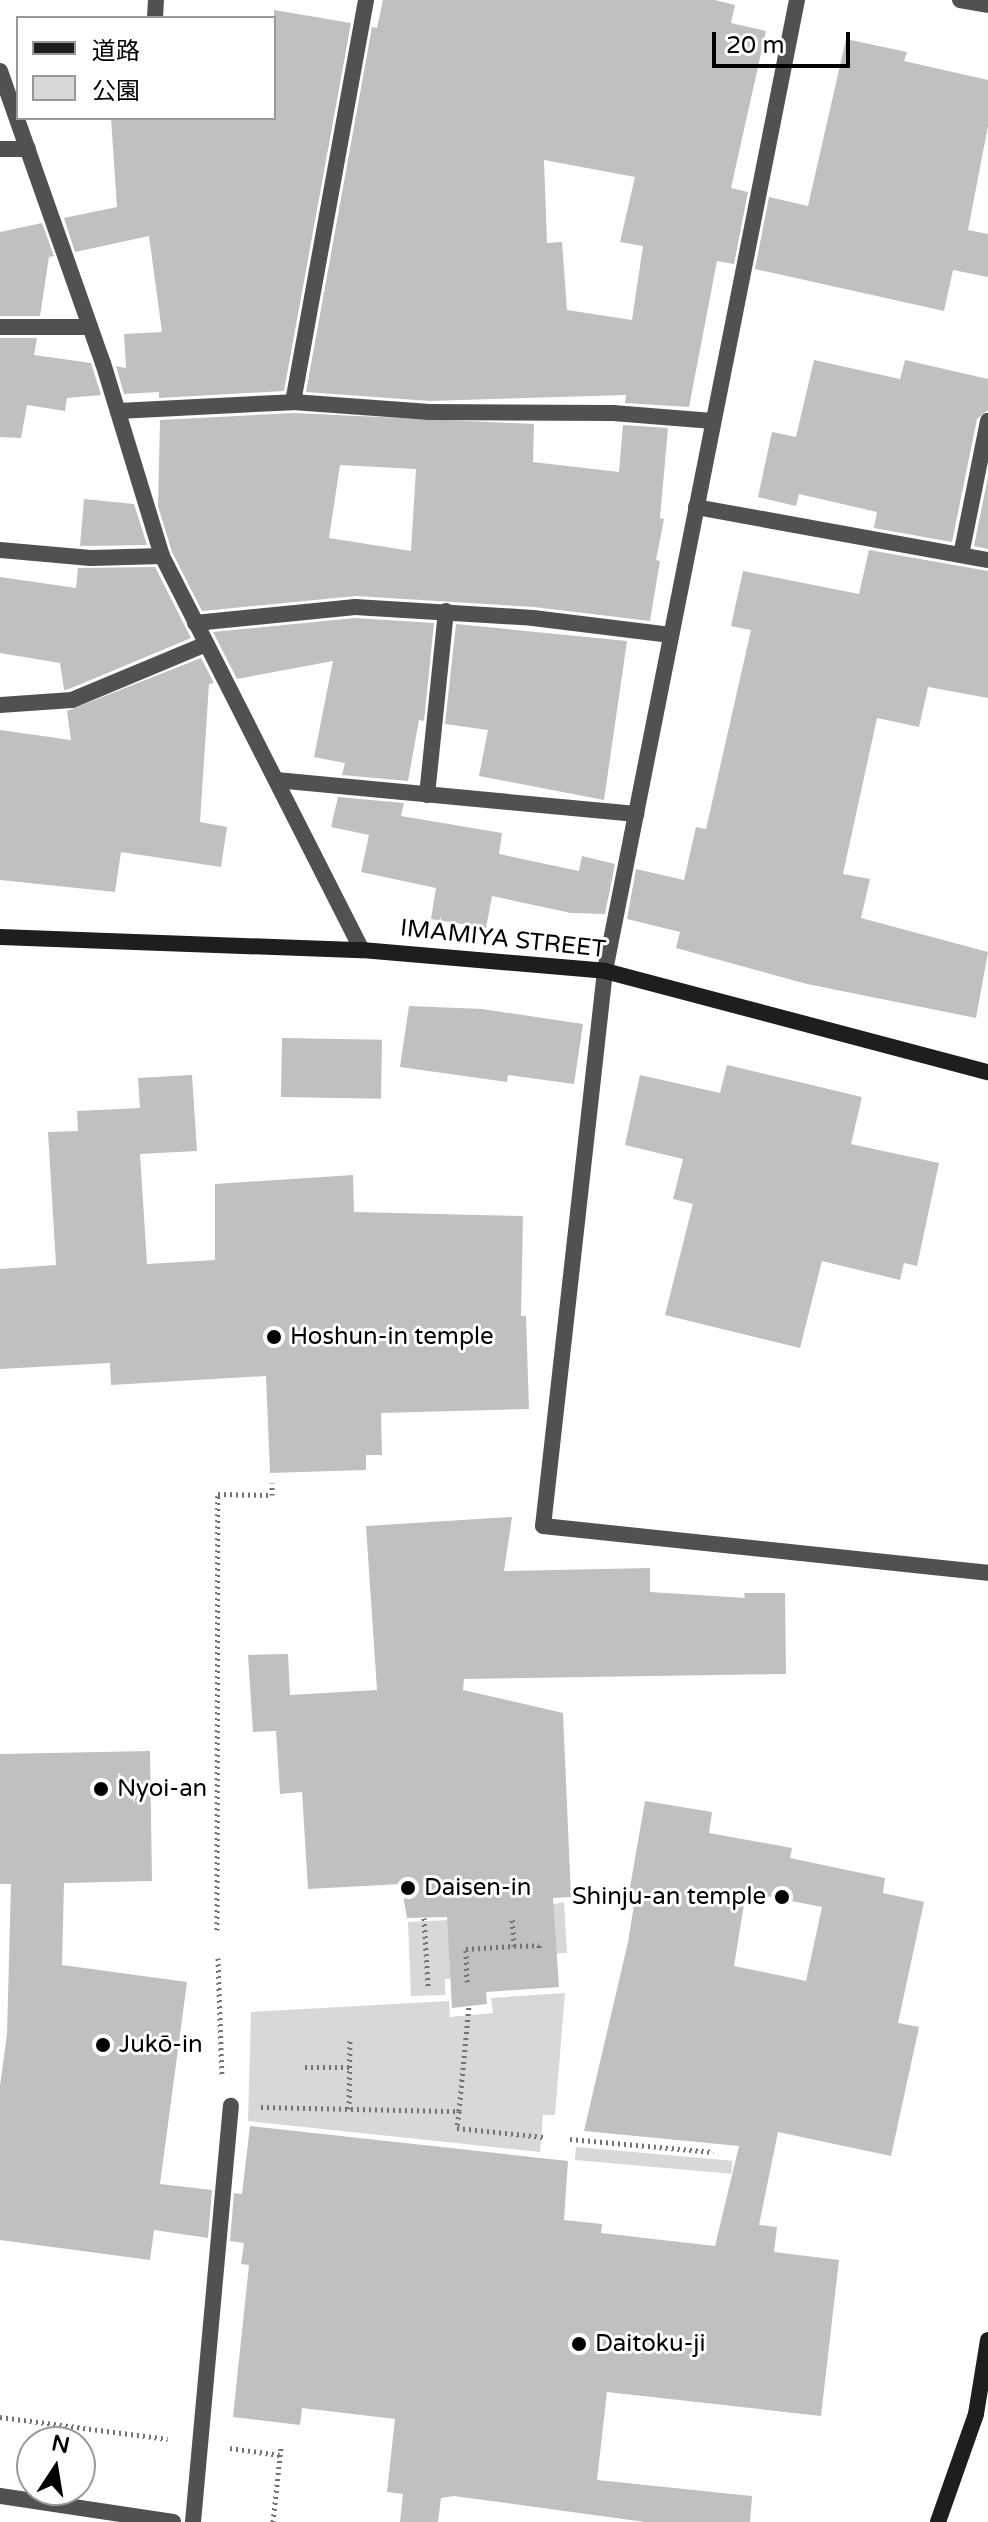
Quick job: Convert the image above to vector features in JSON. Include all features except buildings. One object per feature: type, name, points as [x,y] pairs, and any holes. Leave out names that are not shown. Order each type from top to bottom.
[{"type":"street","points":[[293,402],[366,0]]},
{"type":"street","points":[[797,0],[605,971],[543,1526],[988,1573]]},
{"type":"street","points":[[960,0],[988,5]]},
{"type":"street","points":[[0,71],[14,97]]},
{"type":"street","points":[[20,120],[118,411],[162,556],[362,950]]},
{"type":"street","points":[[0,149],[28,149]]},
{"type":"street","points":[[0,327],[90,327]]},
{"type":"street","points":[[118,411],[293,402],[430,412],[613,413],[713,421]]},
{"type":"street","points":[[961,555],[988,421]]},
{"type":"street","points":[[696,507],[988,560]]},
{"type":"street","points":[[0,550],[91,558],[162,556]]},
{"type":"street","points":[[195,623],[355,607],[446,611],[671,635]]},
{"type":"street","points":[[427,795],[446,611]]},
{"type":"street","points":[[0,705],[72,700],[206,644]]},
{"type":"street","points":[[276,780],[636,814]]},
{"type":"street","name":"IMAMIYA STREET","points":[[0,937],[362,950],[605,971],[988,1072]]},
{"type":"street","points":[[193,2522],[231,2106]]},
{"type":"street","points":[[938,2522],[976,2414],[988,2340]]},
{"type":"street","points":[[0,2496],[173,2522]]},
{"type":"path","points":[[217,1930],[218,1494],[272,1495],[272,1483]]},
{"type":"path","points":[[424,1918],[428,1986]]},
{"type":"path","points":[[512,1919],[514,1946]]},
{"type":"path","points":[[467,1982],[466,1949],[539,1945],[539,1951]]},
{"type":"path","points":[[218,1958],[223,2105],[459,2111]]},
{"type":"path","points":[[469,2006],[457,2128],[544,2137]]},
{"type":"path","points":[[349,2109],[350,2039]]},
{"type":"path","points":[[305,2067],[350,2067]]},
{"type":"path","points":[[570,2139],[713,2152]]},
{"type":"path","points":[[0,2417],[280,2455]]},
{"type":"path","points":[[273,2522],[281,2447]]},
{"type":"green space","points":[[564,1902],[567,1953],[521,1955],[491,1977],[445,1979],[445,1995],[411,1996],[408,1922],[489,1918]]},
{"type":"green space","points":[[565,1993],[555,2115],[543,2115],[540,2152],[248,2121],[251,2012],[449,2001],[450,2017],[493,2013],[491,1998]]},
{"type":"green space","points":[[576,2147],[732,2161],[731,2174],[575,2160]]},
{"type":"place","name":"Hoshun-in temple","points":[[274,1337]]},
{"type":"place","name":"Nyoi-an","points":[[101,1789]]},
{"type":"place","name":"Daisen-in","points":[[408,1888]]},
{"type":"place","name":"Shinju-an temple","points":[[782,1897]]},
{"type":"place","name":"Jukō-in","points":[[103,2045]]},
{"type":"place","name":"Daitoku-ji","points":[[579,2344]]}]
